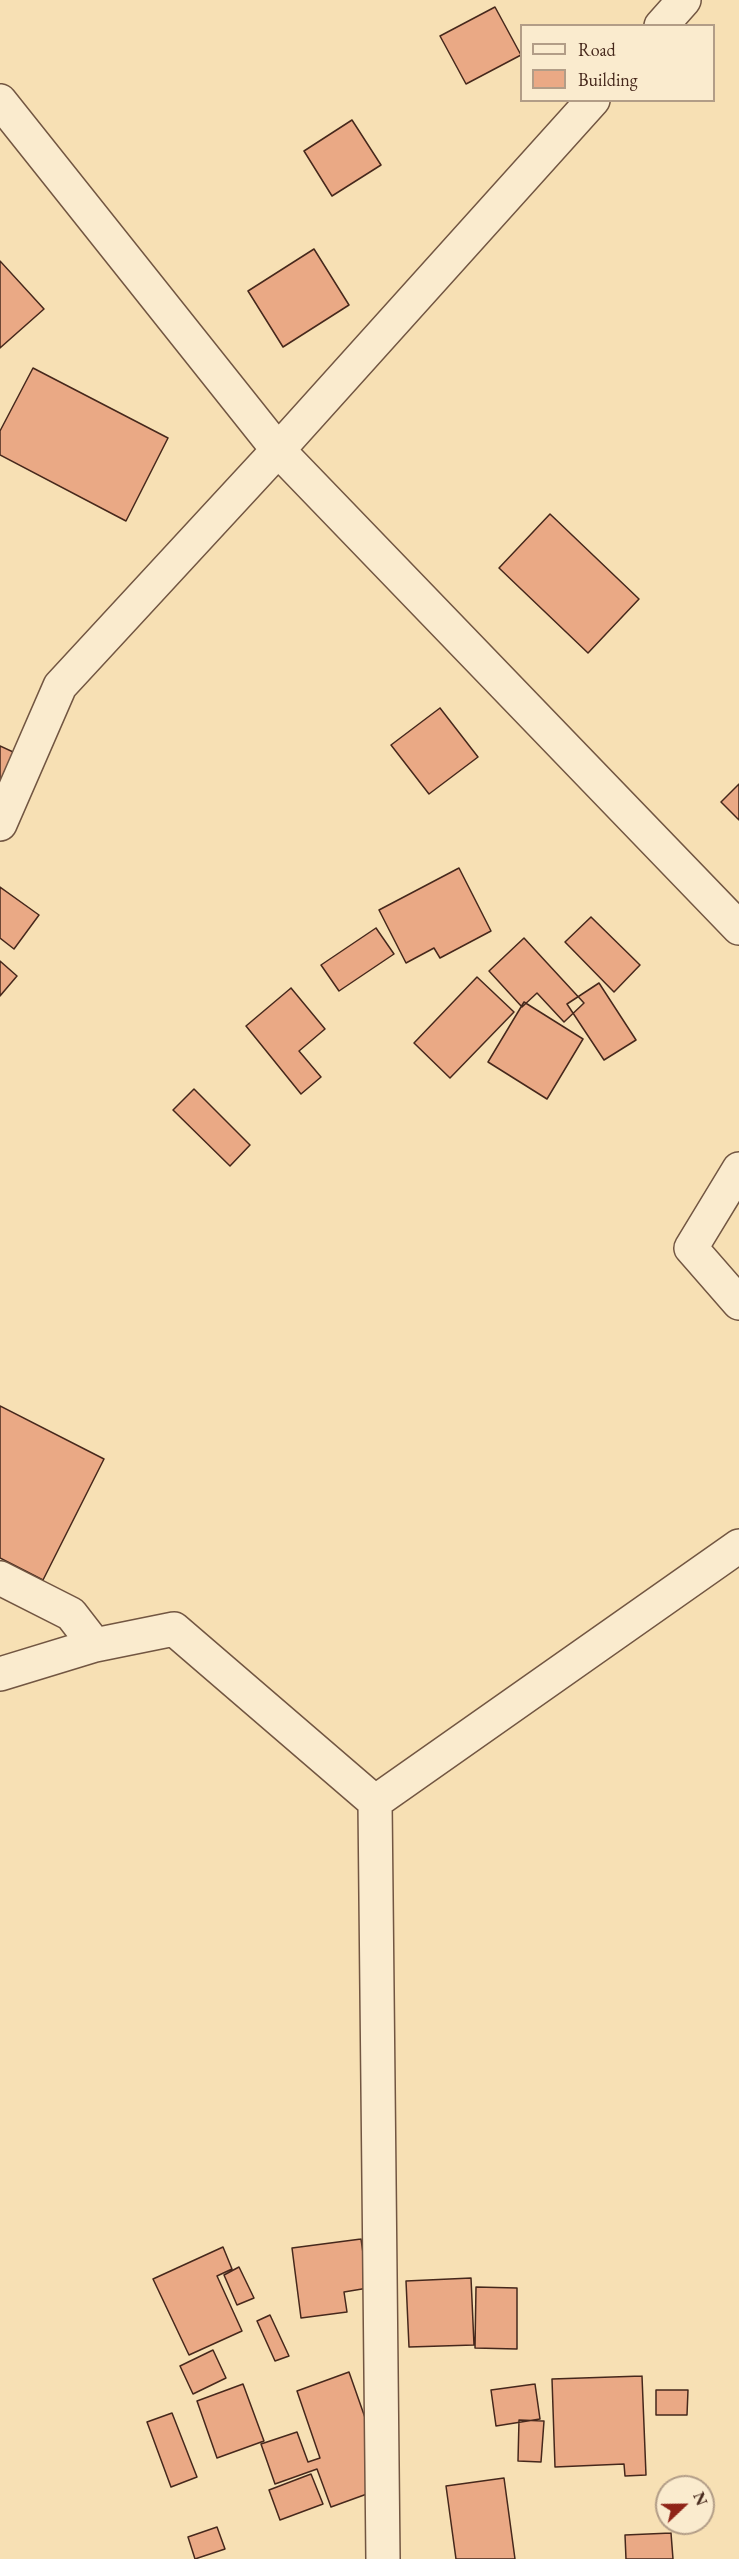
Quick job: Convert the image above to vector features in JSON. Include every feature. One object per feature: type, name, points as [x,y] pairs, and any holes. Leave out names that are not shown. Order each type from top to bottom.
[{"type":"street","points":[[663,24],[684,0]]},
{"type":"street","points":[[0,101],[278,450],[739,928]]},
{"type":"street","points":[[0,824],[60,686],[278,450],[591,102]]},
{"type":"street","points":[[739,1169],[692,1248],[739,1303]]},
{"type":"street","points":[[375,1802],[739,1546]]},
{"type":"street","points":[[0,1578],[71,1614],[95,1645]]},
{"type":"street","points":[[0,1674],[95,1645],[174,1629],[375,1802],[383,2559]]},
{"type":"building","points":[[495,7],[520,56],[466,84],[440,36]]},
{"type":"building","points":[[352,120],[381,165],[332,196],[304,151]]},
{"type":"building","points":[[314,249],[349,305],[283,347],[248,291]]},
{"type":"building","points":[[0,261],[44,309],[0,348]]},
{"type":"building","points":[[33,368],[168,438],[126,521],[0,455],[0,431]]},
{"type":"building","points":[[550,514],[639,599],[588,653],[499,568]]},
{"type":"building","points":[[440,708],[478,757],[429,794],[391,745]]},
{"type":"building","points":[[0,746],[24,757],[0,798]]},
{"type":"building","points":[[739,784],[739,820],[721,802]]},
{"type":"building","points":[[459,868],[491,931],[440,958],[434,948],[406,963],[379,910]]},
{"type":"building","points":[[0,887],[39,915],[14,949],[0,938]]},
{"type":"building","points":[[591,917],[640,965],[614,992],[565,942]]},
{"type":"building","points":[[376,928],[394,954],[339,991],[321,965]]},
{"type":"building","points":[[524,938],[584,1003],[564,1022],[537,993],[522,1007],[489,971]]},
{"type":"building","points":[[0,961],[17,976],[0,996]]},
{"type":"building","points":[[477,977],[514,1012],[450,1078],[414,1043]]},
{"type":"building","points":[[599,983],[636,1040],[604,1060],[567,1004]]},
{"type":"building","points":[[291,988],[325,1029],[299,1051],[321,1077],[301,1094],[246,1026]]},
{"type":"building","points":[[524,1002],[583,1039],[547,1099],[488,1062]]},
{"type":"building","points":[[194,1089],[250,1145],[230,1166],[173,1110]]},
{"type":"building","points":[[0,1406],[104,1459],[43,1580],[0,1558]]},
{"type":"building","points":[[361,2239],[368,2288],[344,2292],[347,2312],[301,2318],[292,2248]]},
{"type":"building","points":[[223,2247],[232,2269],[217,2276],[242,2331],[189,2355],[153,2279]]},
{"type":"building","points":[[239,2267],[254,2298],[237,2305],[224,2275]]},
{"type":"building","points":[[471,2278],[474,2345],[409,2347],[406,2281]]},
{"type":"building","points":[[476,2287],[517,2288],[517,2349],[475,2348]]},
{"type":"building","points":[[270,2315],[289,2356],[275,2361],[257,2321]]},
{"type":"building","points":[[213,2350],[226,2378],[193,2394],[180,2366]]},
{"type":"building","points":[[349,2372],[389,2486],[331,2507],[317,2469],[275,2484],[261,2444],[297,2432],[308,2462],[320,2458],[297,2391]]},
{"type":"building","points":[[642,2376],[646,2475],[625,2476],[624,2464],[555,2467],[552,2379]]},
{"type":"building","points":[[243,2384],[264,2441],[217,2458],[197,2401]]},
{"type":"building","points":[[535,2384],[540,2419],[496,2426],[491,2390]]},
{"type":"building","points":[[656,2390],[688,2390],[687,2415],[656,2415]]},
{"type":"building","points":[[172,2413],[197,2477],[171,2487],[147,2422]]},
{"type":"building","points":[[519,2420],[544,2421],[541,2462],[518,2461]]},
{"type":"building","points":[[311,2474],[323,2504],[280,2520],[269,2490]]},
{"type":"building","points":[[504,2478],[515,2559],[456,2559],[446,2486]]},
{"type":"building","points":[[217,2527],[225,2549],[195,2559],[188,2537]]},
{"type":"building","points":[[625,2535],[671,2535],[673,2559],[626,2559]]}]
